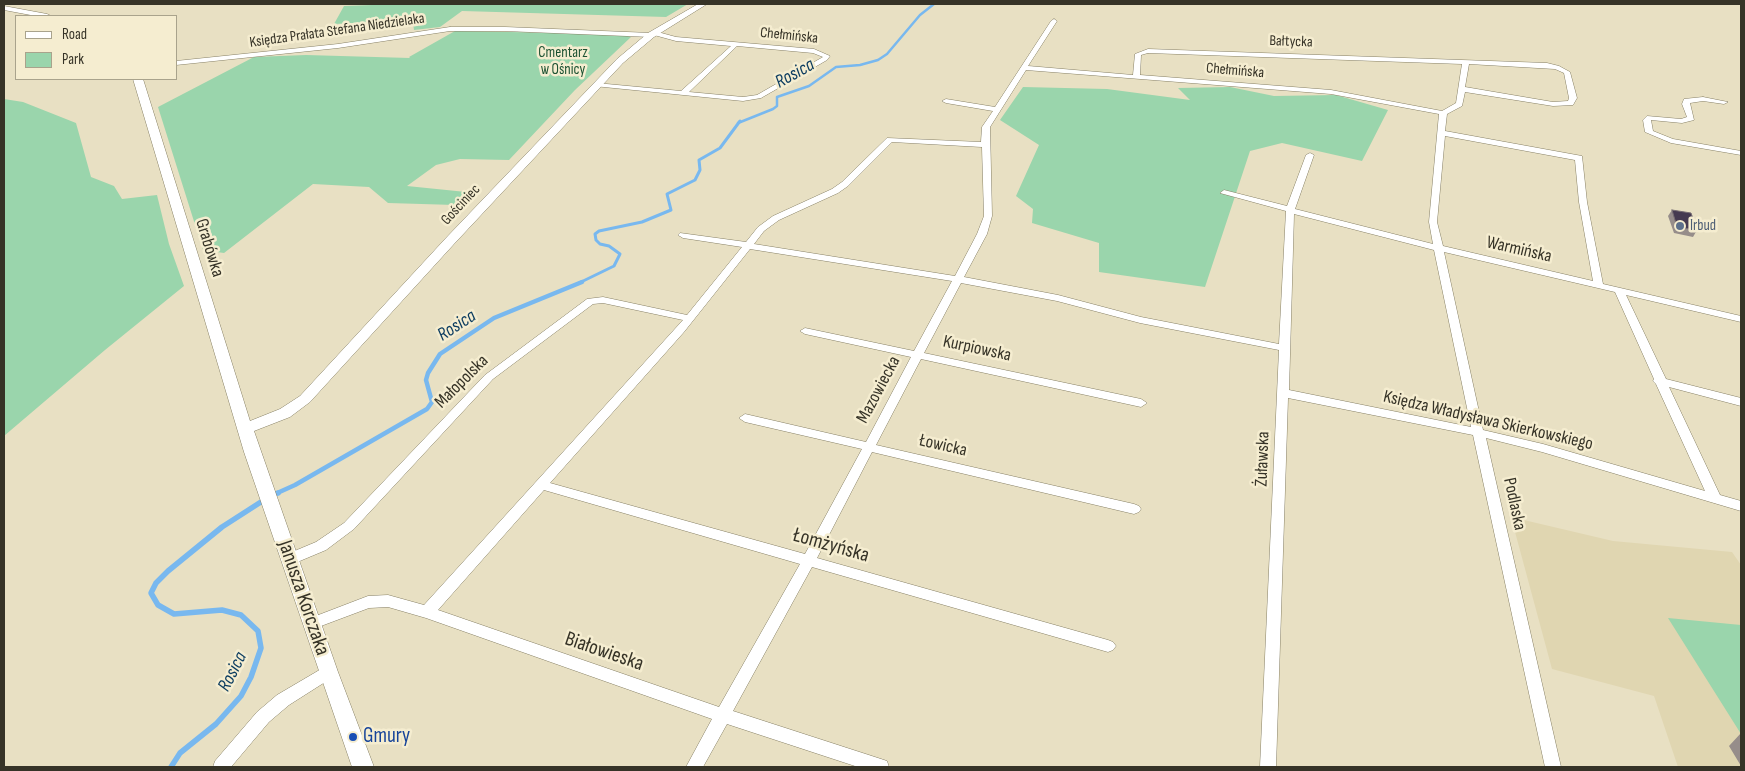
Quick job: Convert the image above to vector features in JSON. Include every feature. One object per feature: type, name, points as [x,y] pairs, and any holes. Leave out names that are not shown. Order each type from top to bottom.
[{"type":"street","name":"Gościniec","points":[[246,428],[285,413],[305,399],[620,61],[653,34],[703,4]]},
{"type":"street","points":[[4,8],[42,15]]},
{"type":"street","name":"Mazowiecka","points":[[694,767],[810,560],[982,234],[988,216],[986,127],[1054,21]]},
{"type":"street","name":"Księdza Prałata Stefana Niedzielaka","points":[[178,63],[338,46],[456,28],[653,34]]},
{"type":"street","name":"Chełmińska","points":[[596,85],[736,99],[758,97],[825,59],[827,56],[814,51],[676,39],[653,34]]},
{"type":"street","points":[[682,94],[694,85],[735,44]]},
{"type":"street","name":"Bałtycka","points":[[1136,77],[1138,54],[1148,51],[1466,62],[1557,67],[1567,72],[1573,98],[1570,103],[1553,104],[1462,89]]},
{"type":"street","points":[[1443,115],[1459,104],[1466,62]]},
{"type":"street","name":"Chełmińska","points":[[1023,68],[1331,92],[1443,115]]},
{"type":"street","name":"Grabówka","points":[[138,80],[246,428]]},
{"type":"street","points":[[1724,102],[1687,101],[1686,104],[1691,118],[1682,121],[1650,118],[1647,120],[1649,132],[1671,141],[1741,153]]},
{"type":"street","points":[[946,102],[996,109]]},
{"type":"street","name":"Podlaska","points":[[1443,115],[1434,222],[1477,432],[1483,450],[1553,767]]},
{"type":"street","points":[[1442,133],[1579,158],[1583,202],[1599,286]]},
{"type":"street","points":[[427,612],[542,486],[690,318],[761,229],[776,218],[835,191],[845,184],[890,140],[985,145]]},
{"type":"street","name":"Żuławska","points":[[1268,767],[1290,210],[1310,155]]},
{"type":"street","name":"Warmińska","points":[[1224,193],[1439,248],[1741,319]]},
{"type":"street","points":[[683,235],[958,279],[1076,302],[1140,320],[1284,348]]},
{"type":"street","points":[[1619,290],[1659,381],[1715,499]]},
{"type":"street","name":"Małopolska","points":[[290,560],[322,546],[349,526],[489,377],[591,301],[603,300],[690,318]]},
{"type":"street","name":"Kurpiowska","points":[[805,331],[1141,403]]},
{"type":"street","points":[[1659,381],[1741,402]]},
{"type":"street","name":"Księdza Władysława Skierkowskiego","points":[[1283,393],[1477,432],[1543,448],[1741,506]]},
{"type":"street","name":"Łowicka","points":[[745,418],[1134,509]]},
{"type":"street","name":"Janusza Korczaka","points":[[246,428],[270,505],[363,767]]},
{"type":"street","name":"Łomżyńska","points":[[542,486],[810,560],[1108,646]]},
{"type":"street","name":"Białowieska","points":[[313,623],[368,602],[388,601],[427,612],[722,715],[881,767]]},
{"type":"street","points":[[221,767],[263,717],[283,700],[328,672]]},
{"type":"shaded area","points":[[1511,517],[1613,541],[1732,552],[1741,565],[1741,767],[1678,767],[1654,696],[1552,669]]},
{"type":"green space","points":[[400,4],[688,4],[666,17],[462,11],[440,27],[414,30],[413,23],[402,21],[334,24],[344,6]]},
{"type":"green space","name":"Cmentarz w Ośnicy","points":[[455,31],[625,35],[631,37],[575,90],[509,160],[460,159],[436,165],[407,186],[476,193],[455,205],[388,203],[369,187],[313,184],[224,253],[203,250],[158,107],[254,57],[306,55],[410,58]]},
{"type":"green space","points":[[1023,87],[1107,89],[1190,100],[1178,88],[1230,87],[1274,96],[1336,95],[1388,110],[1362,161],[1282,143],[1250,151],[1205,287],[1099,272],[1099,243],[1032,223],[1033,209],[1016,196],[1039,145],[1000,120]]},
{"type":"green space","points":[[4,99],[23,102],[76,123],[91,177],[114,186],[122,199],[157,195],[169,244],[184,286],[4,436]]},
{"type":"green space","points":[[1668,618],[1741,625],[1741,734]]},
{"type":"building","points":[[1672,210],[1691,213],[1697,230],[1677,227]]},
{"type":"waterway","name":"Rosica","points":[[739,123],[773,109],[777,106],[777,97],[809,86],[836,67],[860,65],[878,60],[887,54],[920,15],[934,4]]},
{"type":"waterway","name":"Rosica","points":[[579,283],[614,266],[620,254],[609,246],[600,244],[596,240],[595,234],[599,231],[642,222],[671,210],[667,194],[695,180],[700,170],[699,160],[720,148],[739,123]]},
{"type":"waterway","name":"Rosica","points":[[275,494],[295,485],[427,409],[432,402],[426,380],[428,373],[440,354],[494,318],[582,282]]},
{"type":"waterway","name":"Rosica","points":[[271,496],[278,493]]},
{"type":"waterway","name":"Rosica","points":[[171,767],[180,753],[216,724],[241,696],[251,677],[261,648],[258,631],[241,615],[222,610],[174,614],[158,605],[151,593],[156,583],[168,571],[222,527],[264,500]]},
{"type":"place","name":"Irbud","points":[[1680,226]]},
{"type":"place","name":"Gmury","points":[[353,737]]}]
